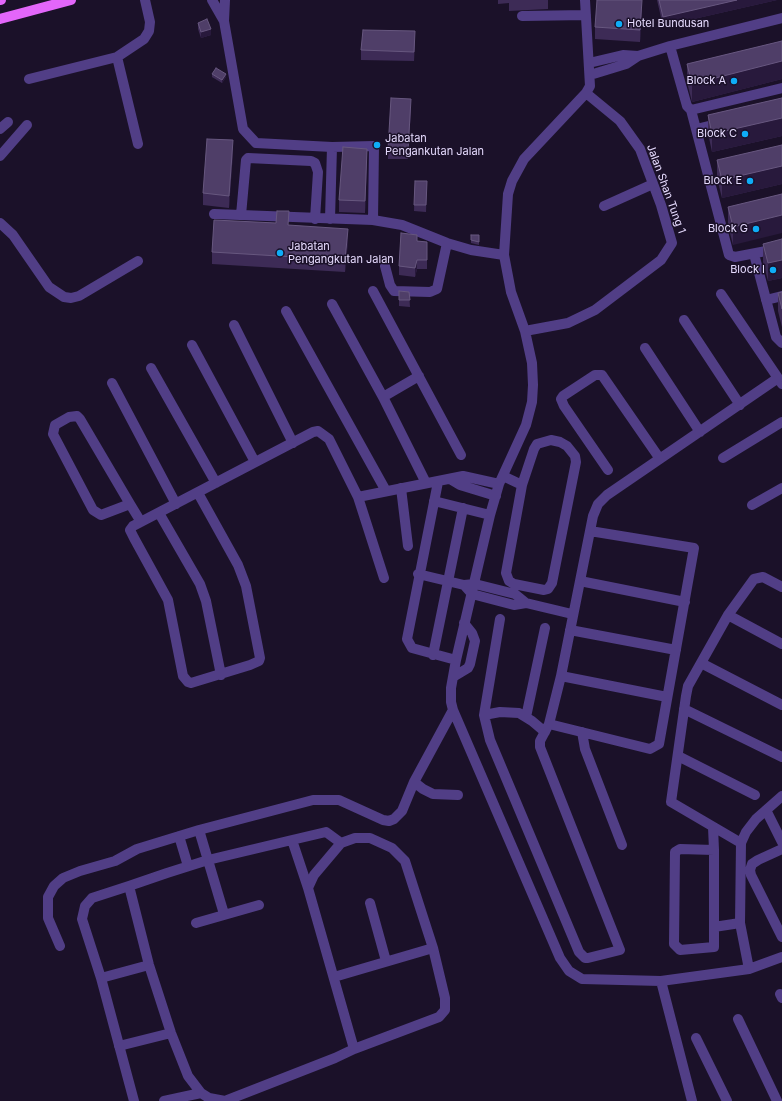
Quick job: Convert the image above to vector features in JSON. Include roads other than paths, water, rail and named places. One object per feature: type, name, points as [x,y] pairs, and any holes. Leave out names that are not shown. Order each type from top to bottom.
[{"type":"main road","points":[[0,19],[71,0]]},
{"type":"street","points":[[29,79],[118,57],[144,38],[149,31],[150,22],[145,0]]},
{"type":"street","points":[[212,0],[224,21]]},
{"type":"street","points":[[225,0],[224,21],[243,129],[256,143],[332,147],[374,146],[373,220]]},
{"type":"street","points":[[585,0],[590,86],[586,93],[524,159],[516,172],[508,194],[504,255],[511,292],[525,331],[532,363],[532,402],[526,425],[501,480],[490,515],[474,589],[456,660],[451,688],[453,710],[564,966],[569,971],[582,979],[661,981],[749,969],[782,958]]},
{"type":"street","points":[[522,16],[586,15]]},
{"type":"street","points":[[590,75],[626,64],[638,56],[670,46],[782,18]]},
{"type":"street","points":[[670,46],[681,73],[687,106],[691,110],[710,168],[717,215],[729,254],[735,257],[782,248]]},
{"type":"street","points":[[589,63],[624,55],[638,56]]},
{"type":"street","points":[[118,57],[138,144]]},
{"type":"street","points":[[691,110],[782,88]]},
{"type":"street","name":"Jalan Shan Tung 1","points":[[525,331],[568,323],[596,310],[661,260],[672,243],[640,148],[620,120],[586,93]]},
{"type":"street","points":[[696,129],[732,120]]},
{"type":"street","points":[[0,129],[8,122]]},
{"type":"street","points":[[0,156],[27,125]]},
{"type":"street","points":[[330,218],[332,147]]},
{"type":"street","points":[[241,216],[246,160],[248,158],[311,161],[315,163],[318,172],[315,219]]},
{"type":"street","points":[[604,206],[653,184]]},
{"type":"street","points":[[717,215],[732,212]]},
{"type":"street","points":[[214,214],[373,220],[402,225],[447,243],[471,250],[504,255]]},
{"type":"street","points":[[0,223],[13,235],[49,287],[57,294],[64,297],[71,298],[79,296],[138,261]]},
{"type":"street","points":[[385,266],[390,285],[394,291],[430,292],[437,289],[447,243]]},
{"type":"street","points":[[754,254],[776,337],[782,343]]},
{"type":"street","points":[[373,291],[461,455]]},
{"type":"street","points":[[500,619],[484,715],[490,740],[579,952],[585,958],[588,958],[620,950],[541,754],[540,741],[547,728],[561,676],[572,614],[596,510],[607,495],[740,405],[780,381],[721,294]]},
{"type":"street","points":[[766,300],[782,296]]},
{"type":"street","points":[[332,304],[383,397],[426,483]]},
{"type":"street","points":[[286,311],[386,492]]},
{"type":"street","points":[[684,320],[740,405]]},
{"type":"street","points":[[234,325],[293,442]]},
{"type":"street","points":[[192,345],[255,462]]},
{"type":"street","points":[[645,348],[700,432]]},
{"type":"street","points":[[151,368],[216,484]]},
{"type":"street","points":[[608,470],[564,406],[561,399],[563,396],[598,375],[604,378],[660,460]]},
{"type":"street","points":[[383,397],[419,376]]},
{"type":"street","points":[[112,383],[176,504]]},
{"type":"street","points":[[130,504],[100,515],[93,510],[53,434],[55,425],[69,417],[77,416],[80,419],[141,522]]},
{"type":"street","points":[[722,458],[782,422]]},
{"type":"street","points":[[198,493],[241,572],[251,603],[260,652],[259,661],[254,664],[221,675],[191,683],[188,682],[183,676],[168,600],[130,530],[133,526],[176,504],[198,493],[216,484],[293,442],[318,431],[326,435],[358,498],[384,578]]},
{"type":"street","points":[[551,440],[560,442],[572,451],[576,462],[552,583],[548,589],[544,590],[514,584],[509,581],[506,573],[522,485],[534,449],[538,444],[551,440]]},
{"type":"street","points":[[358,498],[463,476],[501,480],[522,485]]},
{"type":"street","points":[[450,479],[460,485],[496,496]]},
{"type":"street","points":[[438,482],[418,574],[406,639],[412,648],[433,655],[456,660]]},
{"type":"street","points":[[400,488],[408,546]]},
{"type":"street","points":[[752,505],[782,488]]},
{"type":"street","points":[[434,501],[490,515]]},
{"type":"street","points":[[433,655],[463,508]]},
{"type":"street","points":[[159,513],[200,584],[206,601],[221,675]]},
{"type":"street","points":[[484,715],[505,712],[519,713],[547,728],[582,732],[650,749],[659,744],[694,548],[590,531]]},
{"type":"street","points":[[418,574],[464,585],[514,606],[526,603],[572,614]]},
{"type":"street","points":[[740,843],[671,802],[684,709],[688,686],[728,614],[751,582],[758,577],[763,577],[782,587]]},
{"type":"street","points":[[580,581],[685,602]]},
{"type":"street","points":[[728,614],[782,644]]},
{"type":"street","points":[[453,677],[468,668],[475,641],[472,633],[464,624]]},
{"type":"street","points":[[526,716],[545,628]]},
{"type":"street","points":[[570,630],[676,650]]},
{"type":"street","points":[[701,663],[782,705]]},
{"type":"street","points":[[561,676],[667,697]]},
{"type":"street","points":[[684,709],[782,757]]},
{"type":"street","points":[[60,946],[48,918],[48,897],[54,886],[63,878],[80,870],[115,861],[137,849],[199,830],[313,800],[339,800],[389,821],[394,820],[402,811],[414,782],[453,710]]},
{"type":"street","points":[[582,732],[585,749],[622,845]]},
{"type":"street","points":[[678,756],[755,795]]},
{"type":"street","points":[[414,782],[433,794],[458,795]]},
{"type":"street","points":[[749,969],[740,923],[740,843],[746,832],[766,810],[782,796]]},
{"type":"street","points":[[766,810],[782,842]]},
{"type":"street","points":[[713,827],[714,850],[714,947],[680,950],[674,944],[675,852],[680,849],[714,850]]},
{"type":"street","points":[[199,830],[224,914]]},
{"type":"street","points":[[134,1101],[101,978],[82,919],[85,906],[92,898],[208,860],[326,832],[341,843]]},
{"type":"street","points":[[180,836],[188,866]]},
{"type":"street","points":[[129,886],[149,965],[171,1033],[188,1076],[201,1093],[209,1098],[225,1101],[335,1058],[354,1049],[439,1017],[445,1010],[445,998],[433,948],[405,861],[392,848],[370,838],[355,838],[341,843],[314,875],[308,888]]},
{"type":"street","points":[[292,840],[308,888],[354,1049]]},
{"type":"street","points":[[782,849],[758,860],[752,864],[750,870],[751,875],[782,937]]},
{"type":"street","points":[[370,903],[386,961]]},
{"type":"street","points":[[196,922],[259,905]]},
{"type":"street","points":[[714,927],[740,923]]},
{"type":"street","points":[[334,977],[433,948]]},
{"type":"street","points":[[101,978],[149,965]]},
{"type":"street","points":[[661,981],[692,1101]]},
{"type":"street","points":[[738,1019],[777,1101]]},
{"type":"street","points":[[119,1046],[171,1033]]},
{"type":"street","points":[[696,1038],[727,1101]]},
{"type":"street","points":[[164,1101],[201,1093]]},
{"type":"place","name":"Hotel Bundusan","points":[[619,24]]},
{"type":"place","name":"Block A","points":[[734,81]]},
{"type":"place","name":"Block C","points":[[745,134]]},
{"type":"place","name":"Jabatan Pengankutan Jalan","points":[[377,145]]},
{"type":"place","name":"Block E","points":[[750,181]]},
{"type":"place","name":"Block G","points":[[756,229]]},
{"type":"place","name":"Jabatan Pengangkutan Jalan","points":[[280,253]]},
{"type":"place","name":"Block I","points":[[773,270]]}]
